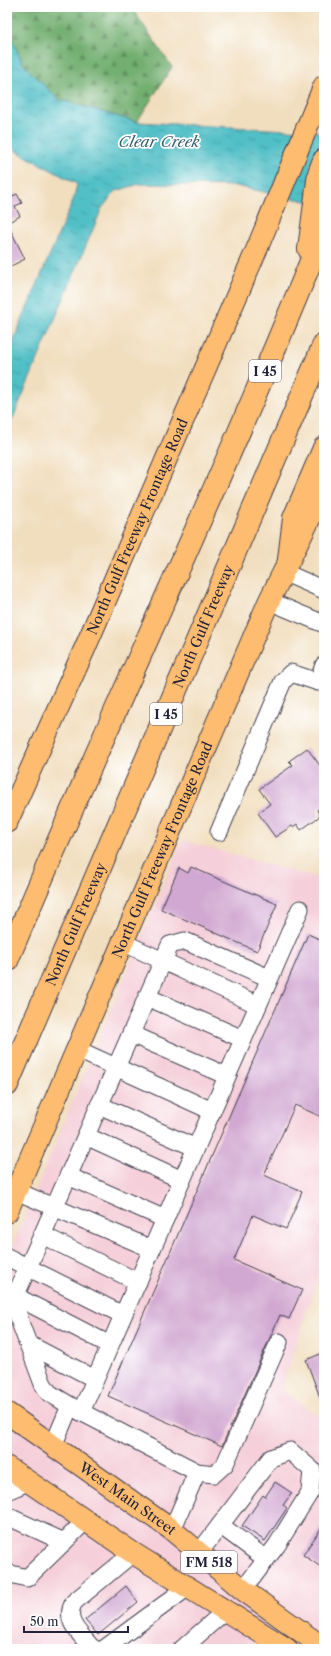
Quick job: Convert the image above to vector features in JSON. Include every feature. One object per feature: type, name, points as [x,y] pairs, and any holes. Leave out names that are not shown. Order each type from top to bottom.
[{"type":"highway","points":[[306,273],[319,173],[324,160]]},
{"type":"highway","name":"I 45","points":[[7,961],[58,839],[237,437],[324,230]]},
{"type":"highway","name":"North Gulf Freeway","points":[[7,1085],[324,344]]},
{"type":"highway","points":[[286,565],[294,518],[324,448]]},
{"type":"main road","name":"North Gulf Freeway Frontage Road","points":[[7,822],[88,641],[256,251],[324,86]]},
{"type":"main road","name":"North Gulf Freeway Frontage Road","points":[[7,1212],[269,601],[324,490]]},
{"type":"main road","name":"FM 518","points":[[7,1413],[48,1442]]},
{"type":"main road","name":"West Main Street","points":[[48,1442],[172,1530],[243,1590],[324,1648]]},
{"type":"main road","name":"FM 518","points":[[7,1467],[133,1553],[287,1649]]},
{"type":"street","points":[[286,565],[324,590]]},
{"type":"street","points":[[269,601],[324,624]]},
{"type":"street","points":[[219,832],[283,680],[291,673],[321,683],[324,665]]},
{"type":"street","points":[[48,1442],[76,1409],[95,1379],[300,909]]},
{"type":"street","points":[[269,978],[184,940],[170,945],[14,1299],[28,1344],[43,1384],[49,1393],[76,1409],[197,1472],[214,1474],[225,1464],[279,1342]]},
{"type":"street","points":[[122,942],[258,1005]]},
{"type":"street","points":[[147,997],[243,1039]]},
{"type":"street","points":[[131,1034],[227,1076]]},
{"type":"street","points":[[76,1049],[212,1111]]},
{"type":"street","points":[[100,1105],[196,1148]]},
{"type":"street","points":[[86,1136],[182,1180]]},
{"type":"street","points":[[68,1176],[165,1219]]},
{"type":"street","points":[[16,1191],[55,1206],[152,1249]]},
{"type":"street","points":[[42,1235],[138,1282]]},
{"type":"street","points":[[7,1257],[123,1315]]},
{"type":"street","points":[[15,1296],[110,1345]]},
{"type":"street","points":[[28,1344],[95,1379]]},
{"type":"street","points":[[199,1553],[271,1458],[290,1451],[312,1470],[310,1492],[278,1545],[243,1590]]},
{"type":"street","points":[[172,1530],[197,1472]]},
{"type":"street","points":[[7,1491],[28,1482]]},
{"type":"street","points":[[7,1516],[64,1542]]},
{"type":"street","points":[[7,1573],[27,1578],[85,1520]]},
{"type":"street","points":[[220,1525],[266,1559]]},
{"type":"street","points":[[95,1649],[91,1647],[73,1625],[70,1616],[70,1609],[74,1602],[133,1553]]},
{"type":"street","points":[[104,1649],[188,1587]]},
{"type":"street","points":[[182,1649],[224,1611]]},
{"type":"shaded area","points":[[182,840],[324,880],[324,1258],[282,1390],[324,1420],[324,1627],[315,1649],[7,1649],[7,1258]]},
{"type":"green space","points":[[7,7],[131,7],[172,67],[137,122],[58,99],[23,64],[7,27]]},
{"type":"water","name":"Clear Creek","points":[[7,27],[23,64],[58,99],[137,122],[324,132],[324,205],[236,186],[139,184],[116,191],[102,208],[7,432],[7,355],[74,198],[77,184],[7,146]]},
{"type":"building","points":[[7,191],[10,197],[17,194],[22,203],[15,206],[20,216],[7,223]]},
{"type":"building","points":[[7,223],[25,259],[7,268]]},
{"type":"building","points":[[307,748],[324,771],[324,805],[317,810],[320,816],[301,830],[297,824],[275,837],[258,813],[270,804],[259,789],[293,765],[289,761]]},
{"type":"building","points":[[191,867],[277,904],[257,951],[161,909],[179,868],[188,873]]},
{"type":"building","points":[[308,934],[324,941],[324,1038],[320,1047],[324,1049],[324,1118],[295,1105],[264,1175],[302,1192],[286,1229],[253,1215],[234,1260],[302,1290],[289,1319],[280,1315],[222,1446],[108,1396]]},
{"type":"building","points":[[320,1354],[324,1366],[323,1405],[306,1360]]},
{"type":"building","points":[[275,1482],[292,1493],[283,1505],[287,1508],[265,1541],[242,1526],[263,1495],[265,1497]]},
{"type":"building","points":[[324,1524],[324,1569],[303,1555]]},
{"type":"building","points":[[126,1586],[138,1602],[98,1635],[85,1620]]}]
